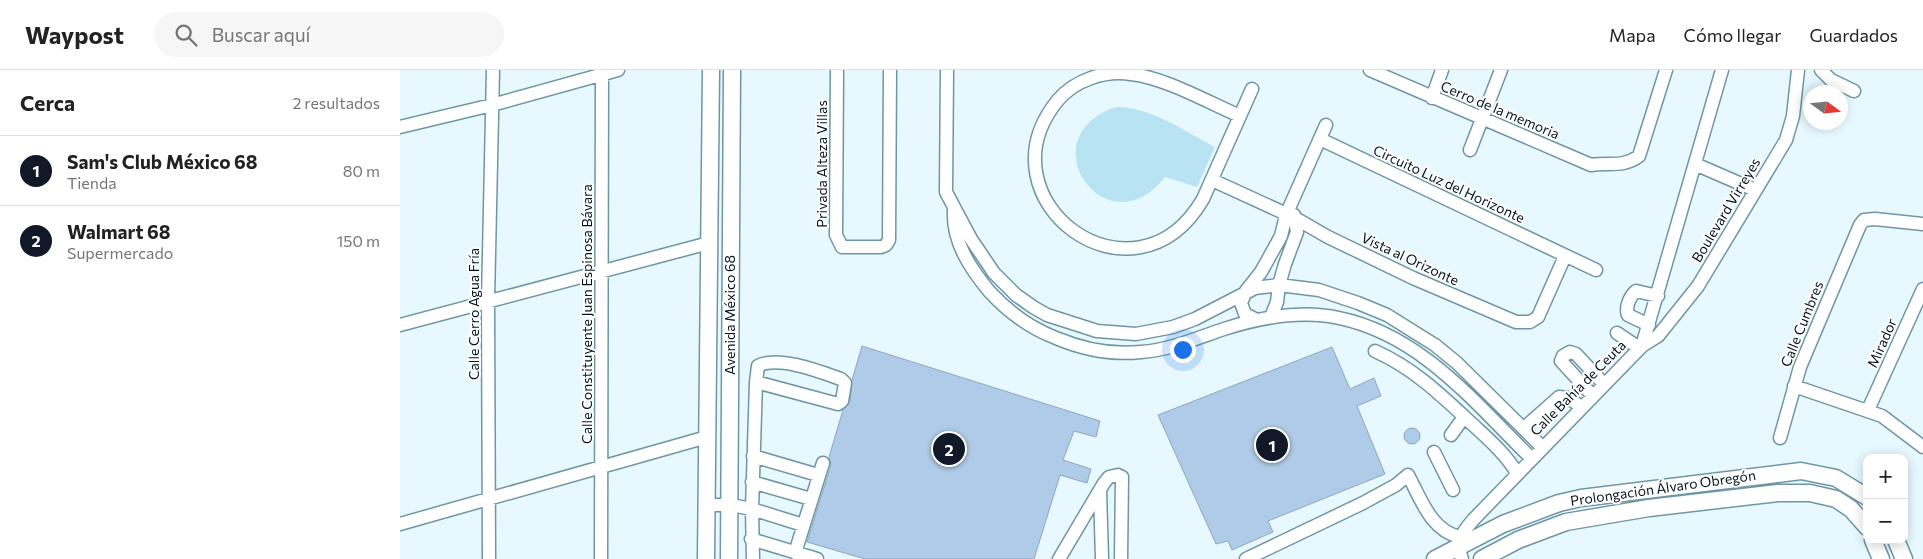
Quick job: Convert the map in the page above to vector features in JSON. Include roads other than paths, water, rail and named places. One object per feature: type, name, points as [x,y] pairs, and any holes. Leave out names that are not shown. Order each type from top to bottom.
[{"type":"main road","name":"Avenida México 68","points":[[706,559],[711,70]]},
{"type":"main road","name":"Avenida México 68","points":[[729,559],[731,505],[732,70]]},
{"type":"main road","name":"Prolongación Álvaro Obregón","points":[[1435,559],[1535,511],[1574,499],[1801,471],[1826,474],[1847,483],[1863,493]]},
{"type":"main road","name":"Prolongación Álvaro Obregón","points":[[1482,559],[1518,540],[1566,522],[1649,508],[1778,493],[1810,493],[1836,499],[1852,509],[1863,522]]},
{"type":"main road","points":[[1875,544],[1881,559]]},
{"type":"main road","points":[[1898,544],[1904,559]]},
{"type":"street","name":"Calle Cerro Agua Fría","points":[[489,559],[488,300],[493,70]]},
{"type":"street","points":[[400,127],[492,105],[602,72],[618,70]]},
{"type":"street","name":"Privada Alteza Villas","points":[[837,70],[836,236],[842,246],[881,247],[886,245],[889,240],[890,70]]},
{"type":"street","points":[[947,70],[944,176],[946,192],[971,239],[1004,284],[1040,311],[1071,324],[1112,333],[1151,333],[1195,319],[1246,291],[1279,285],[1318,290],[1341,297],[1404,324],[1445,353],[1542,447]]},
{"type":"street","name":"Cerro de la memoria","points":[[1370,70],[1394,75],[1432,98],[1591,165],[1620,165],[1638,156],[1666,70]]},
{"type":"street","points":[[1432,98],[1442,70]]},
{"type":"street","points":[[1470,150],[1502,70]]},
{"type":"street","name":"Calle Bahía de Ceuta","points":[[1460,548],[1473,520],[1603,383],[1640,347],[1658,296],[1722,70]]},
{"type":"street","name":"Boulevard Virreyes","points":[[1640,347],[1658,336],[1687,301],[1791,128],[1798,70]]},
{"type":"street","points":[[1821,70],[1831,80],[1854,90]]},
{"type":"street","name":"Calle Constituyente Juan Espinosa Bávara","points":[[600,559],[603,270],[602,72]]},
{"type":"street","points":[[1240,116],[1148,77],[1130,73],[1107,74],[1078,84],[1061,97],[1046,116],[1038,136],[1036,166],[1047,202],[1061,223],[1071,232],[1092,244],[1138,248],[1160,242],[1189,221],[1203,199],[1212,180],[1252,89]]},
{"type":"street","points":[[1257,320],[1242,310],[1241,303],[1246,291],[1261,272],[1281,236],[1290,216],[1291,202],[1326,125]]},
{"type":"street","name":"Circuito Luz del Horizonte","points":[[1320,139],[1596,270]]},
{"type":"street","points":[[1695,164],[1755,190]]},
{"type":"street","name":"Vista al Orizonte","points":[[1212,180],[1290,216],[1328,237],[1413,278],[1516,322],[1530,322],[1538,317],[1565,256]]},
{"type":"street","points":[[954,210],[953,225],[964,254],[996,298],[1026,324],[1066,342],[1092,350],[1140,352],[1172,346],[1271,317],[1296,315],[1338,318],[1367,326],[1392,336],[1434,364],[1531,458]]},
{"type":"street","points":[[1271,317],[1277,302],[1279,285],[1297,232],[1290,216]]},
{"type":"street","name":"Calle Cumbres","points":[[1780,438],[1794,386],[1830,293],[1860,225],[1864,220],[1875,219],[1923,224]]},
{"type":"street","points":[[400,325],[488,300],[709,243]]},
{"type":"street","name":"Mirador","points":[[1868,410],[1923,289]]},
{"type":"street","points":[[1649,325],[1630,317],[1627,312],[1628,305],[1632,294],[1636,291],[1658,296]]},
{"type":"street","points":[[1617,333],[1640,347]]},
{"type":"street","points":[[1375,352],[1412,371],[1500,451],[1517,473]]},
{"type":"street","points":[[1592,395],[1565,368],[1561,361],[1562,356],[1570,352],[1576,354],[1603,383]]},
{"type":"street","points":[[753,559],[751,539],[752,482],[756,382],[757,370],[761,364],[795,364],[842,379],[846,386],[842,401],[838,404],[756,382]]},
{"type":"street","points":[[1794,386],[1868,410],[1892,423],[1923,447]]},
{"type":"street","points":[[1524,428],[1559,398],[1569,398],[1581,407]]},
{"type":"street","points":[[1451,435],[1464,417]]},
{"type":"street","points":[[400,524],[708,437]]},
{"type":"street","points":[[1434,452],[1453,490]]},
{"type":"street","points":[[753,456],[820,469],[795,552]]},
{"type":"street","points":[[1059,559],[1109,477],[1118,475],[1122,477],[1121,559]]},
{"type":"street","points":[[1246,559],[1363,503],[1396,485],[1408,476],[1438,527],[1449,534],[1460,548]]},
{"type":"street","points":[[752,482],[811,499]]},
{"type":"street","points":[[1100,490],[1102,559]]},
{"type":"street","points":[[708,505],[731,505],[752,509],[803,525]]},
{"type":"street","points":[[751,539],[817,559]]},
{"type":"place","name":"Sam's Club México 68","points":[[1272,445]]},
{"type":"place","name":"Walmart 68","points":[[949,449]]}]
